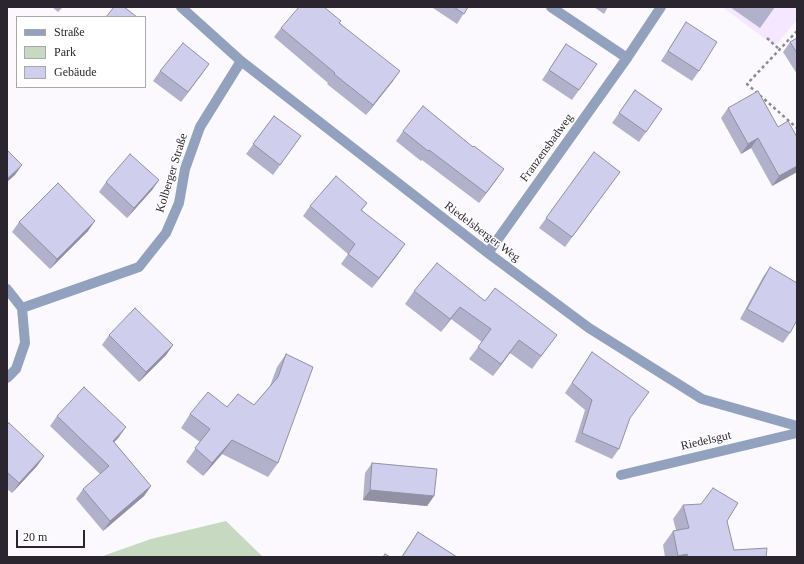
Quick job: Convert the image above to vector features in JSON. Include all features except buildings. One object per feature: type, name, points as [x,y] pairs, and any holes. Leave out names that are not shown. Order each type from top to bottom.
[{"type":"street","name":"Riedelsberger Weg","points":[[181,7],[241,61],[488,253],[589,328],[702,399],[797,426]]},
{"type":"street","points":[[551,7],[627,58]]},
{"type":"street","name":"Franzensbadweg","points":[[488,253],[627,58],[661,7]]},
{"type":"street","name":"Kolberger Straße","points":[[22,308],[140,267],[166,233],[178,203],[185,169],[200,127],[241,61]]},
{"type":"street","points":[[7,289],[22,308],[25,343],[16,369],[7,378]]},
{"type":"street","name":"Riedelsgut","points":[[621,475],[797,433]]},
{"type":"path","points":[[797,31],[747,84],[797,128]]},
{"type":"path","points":[[767,38],[780,50]]},
{"type":"shaded area","points":[[722,7],[797,7],[797,20],[775,46]]},
{"type":"green space","points":[[226,521],[263,557],[100,557],[151,539]]}]
